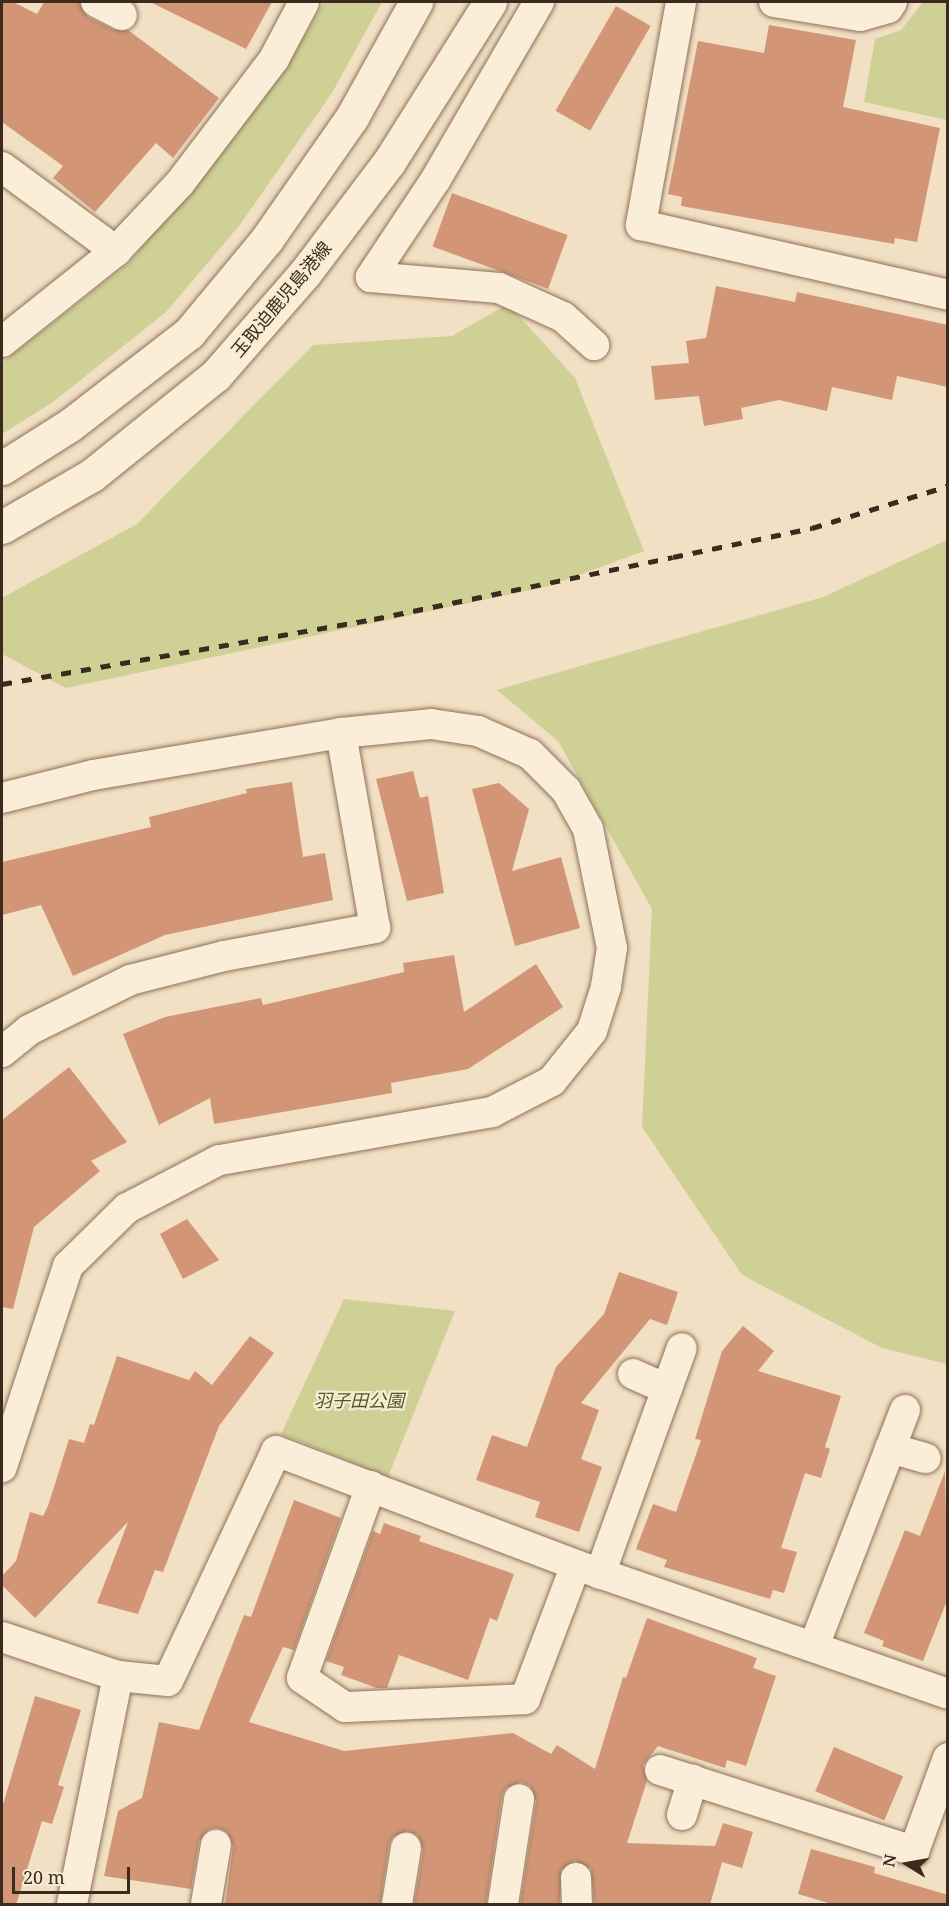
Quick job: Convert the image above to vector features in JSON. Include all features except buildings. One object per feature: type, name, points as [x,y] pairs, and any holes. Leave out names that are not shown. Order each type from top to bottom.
[{"type":"main road","points":[[2,468],[70,425],[189,333],[267,239],[352,117],[417,2]]},
{"type":"main road","name":"玉取迫鹿児島港線","points":[[2,527],[92,475],[216,375],[305,273],[389,162],[490,2]]},
{"type":"street","points":[[2,342],[116,251],[180,183],[274,59],[304,2]]},
{"type":"street","points":[[539,2],[436,178],[371,277],[499,288],[563,317],[594,345]]},
{"type":"street","points":[[681,2],[641,225],[948,296]]},
{"type":"street","points":[[774,2],[860,16],[888,8],[892,2]]},
{"type":"street","points":[[2,167],[116,251]]},
{"type":"street","points":[[2,798],[93,775],[341,733],[430,724],[478,731],[531,754],[566,790],[588,829],[612,948],[606,987],[592,1031],[552,1081],[492,1112],[219,1160],[127,1208],[68,1266],[2,1467]]},
{"type":"street","points":[[2,1052],[29,1030],[130,980],[224,956],[375,928],[341,733]]},
{"type":"street","points":[[370,1486],[302,1678],[345,1707],[525,1699],[588,1570],[667,1389],[682,1348]]},
{"type":"street","points":[[633,1374],[667,1389]]},
{"type":"street","points":[[814,1646],[905,1410]]},
{"type":"street","points":[[890,1448],[926,1458]]},
{"type":"street","points":[[2,1637],[117,1676],[168,1681],[276,1451],[588,1570],[948,1694]]},
{"type":"street","points":[[72,1905],[117,1676]]},
{"type":"street","points":[[660,1770],[914,1851],[948,1758]]},
{"type":"street","points":[[682,1815],[693,1780]]},
{"type":"street","points":[[503,1905],[519,1799]]},
{"type":"street","points":[[206,1905],[216,1845]]},
{"type":"street","points":[[397,1905],[406,1848]]},
{"type":"green space","points":[[324,2],[382,2],[332,93],[239,226],[166,312],[53,402],[2,434],[2,363],[128,264],[287,67]]},
{"type":"green space","points":[[923,2],[947,2],[947,120],[864,102],[875,39],[901,30]]},
{"type":"green space","points":[[508,304],[575,378],[644,551],[549,586],[66,688],[2,654],[2,598],[137,524],[313,345],[452,336]]},
{"type":"green space","points":[[947,540],[947,1364],[882,1348],[742,1275],[642,1127],[652,909],[558,741],[497,690],[823,597]]},
{"type":"green space","name":"羽子田公園","points":[[344,1299],[455,1311],[388,1477],[281,1434]]},
{"type":"railway","points":[[2,684],[374,619],[812,528],[948,486]]}]
